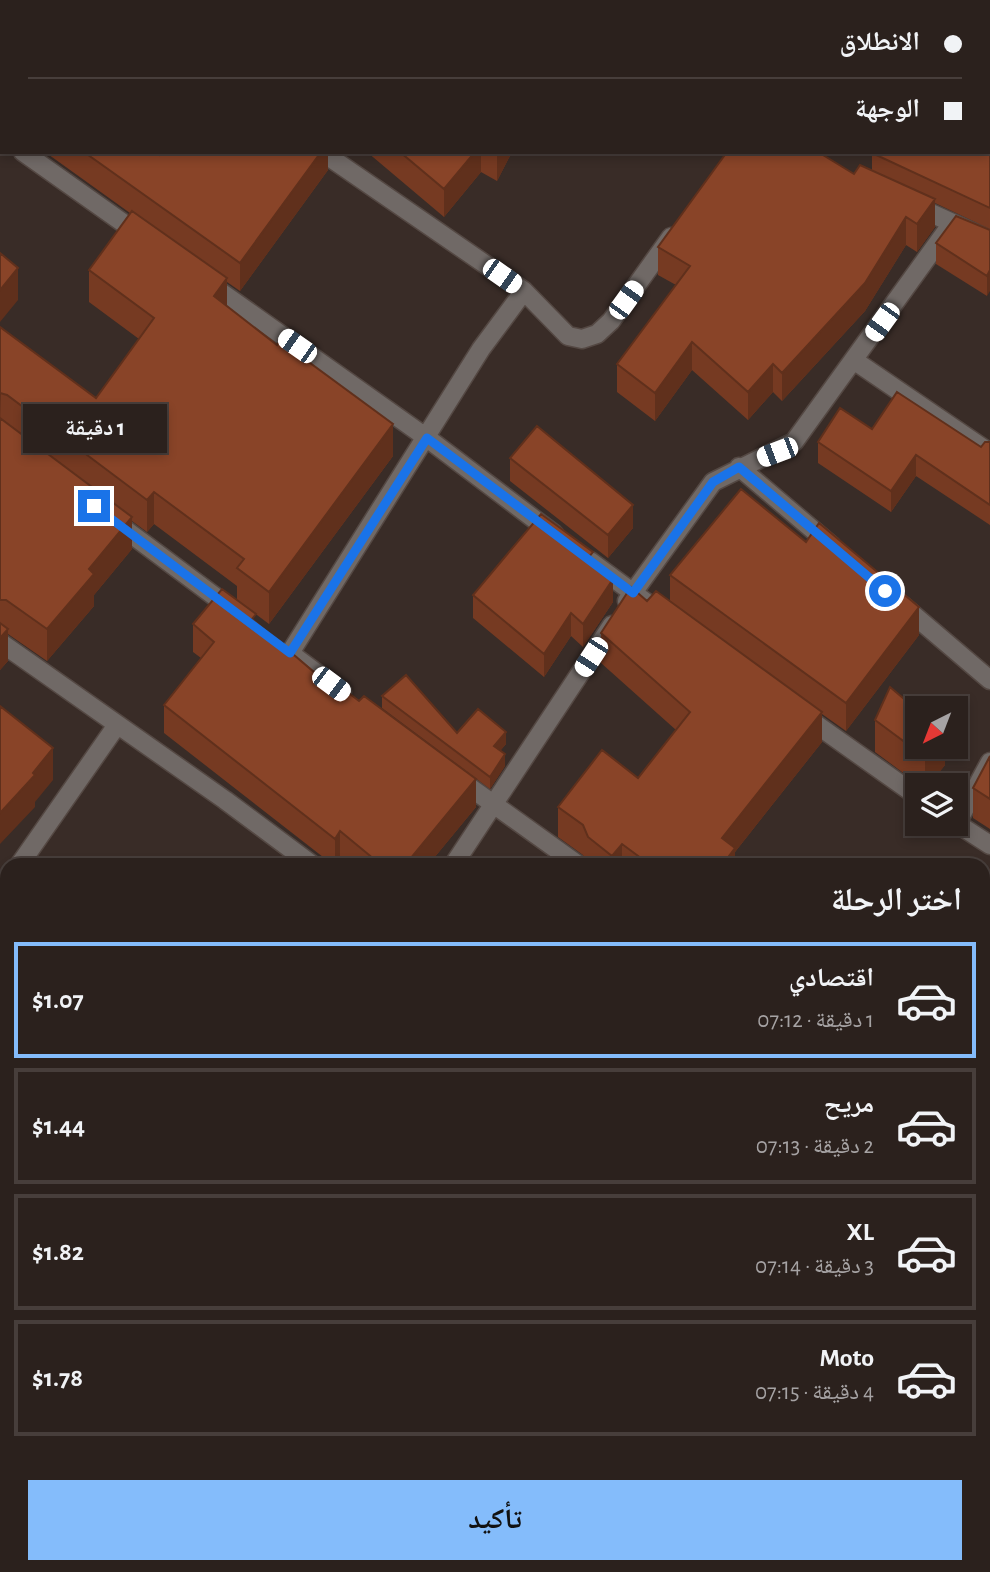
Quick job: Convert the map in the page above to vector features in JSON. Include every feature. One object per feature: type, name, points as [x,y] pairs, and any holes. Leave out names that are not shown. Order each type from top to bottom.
[{"type":"street","points":[[26,154],[160,249]]},
{"type":"street","points":[[325,154],[524,291],[568,336],[582,339],[597,334],[611,321],[684,220]]},
{"type":"street","points":[[893,196],[990,240]]},
{"type":"street","points":[[458,858],[633,593],[713,482],[794,442],[952,223]]},
{"type":"street","points":[[193,272],[427,438],[667,617]]},
{"type":"street","points":[[354,702],[285,649],[427,438],[481,349],[524,291]]},
{"type":"street","points":[[855,361],[990,453]]},
{"type":"street","points":[[739,467],[844,556]]},
{"type":"street","points":[[105,514],[247,621]]},
{"type":"street","points":[[885,591],[990,680]]},
{"type":"street","points":[[0,642],[303,858]]},
{"type":"street","points":[[792,707],[905,787]]},
{"type":"street","points":[[24,858],[117,725]]},
{"type":"street","points":[[968,801],[990,762]]},
{"type":"street","points":[[440,766],[569,858]]},
{"type":"street","points":[[968,831],[990,845]]},
{"type":"building","points":[[87,154],[320,154],[240,263]]},
{"type":"building","points":[[402,154],[473,154],[444,189]]},
{"type":"building","points":[[726,154],[821,154],[854,174],[860,165],[935,199],[917,224],[906,217],[865,283],[782,373],[773,364],[748,392],[692,342],[655,393],[617,364],[690,266],[658,247]]},
{"type":"building","points":[[874,154],[990,154],[990,208]]},
{"type":"building","points":[[132,211],[227,278],[214,296],[277,345],[280,341],[393,424],[269,592],[237,568],[244,559],[154,492],[147,500],[7,395],[0,393],[0,327],[96,398],[154,318],[89,270]]},
{"type":"building","points":[[956,216],[990,230],[990,270],[987,276],[936,243]]},
{"type":"building","points":[[0,253],[18,268],[0,290]]},
{"type":"building","points":[[897,392],[981,447],[985,442],[990,442],[990,505],[916,455],[891,491],[818,442],[840,408],[872,429]]},
{"type":"building","points":[[0,418],[132,517],[89,569],[94,574],[47,629],[6,600],[0,600]]},
{"type":"building","points":[[537,426],[633,505],[608,535],[510,458]]},
{"type":"building","points":[[741,489],[806,542],[819,523],[919,607],[846,703],[670,575]]},
{"type":"building","points":[[541,514],[593,552],[589,557],[613,579],[583,624],[571,613],[544,654],[473,595]]},
{"type":"building","points":[[631,587],[647,601],[656,591],[822,712],[722,838],[735,848],[728,858],[641,858],[622,844],[612,856],[588,837],[583,825],[558,807],[602,750],[638,778],[690,712],[601,633]]},
{"type":"building","points":[[222,589],[256,614],[252,619],[322,679],[325,675],[359,701],[364,696],[476,779],[411,858],[373,858],[340,831],[335,839],[164,705],[214,642],[193,624]]},
{"type":"building","points":[[0,623],[8,629],[0,638]]},
{"type":"building","points":[[406,675],[457,733],[478,709],[506,732],[494,746],[505,754],[490,777],[382,696]]},
{"type":"building","points":[[890,687],[905,700],[905,742],[875,720]]},
{"type":"building","points":[[0,706],[53,748],[33,773],[35,775],[0,813]]},
{"type":"building","points":[[990,756],[990,799],[973,788]]},
{"type":"route","points":[[94,506],[290,653],[427,438],[633,593],[702,495],[713,482],[739,467],[885,591]]}]
